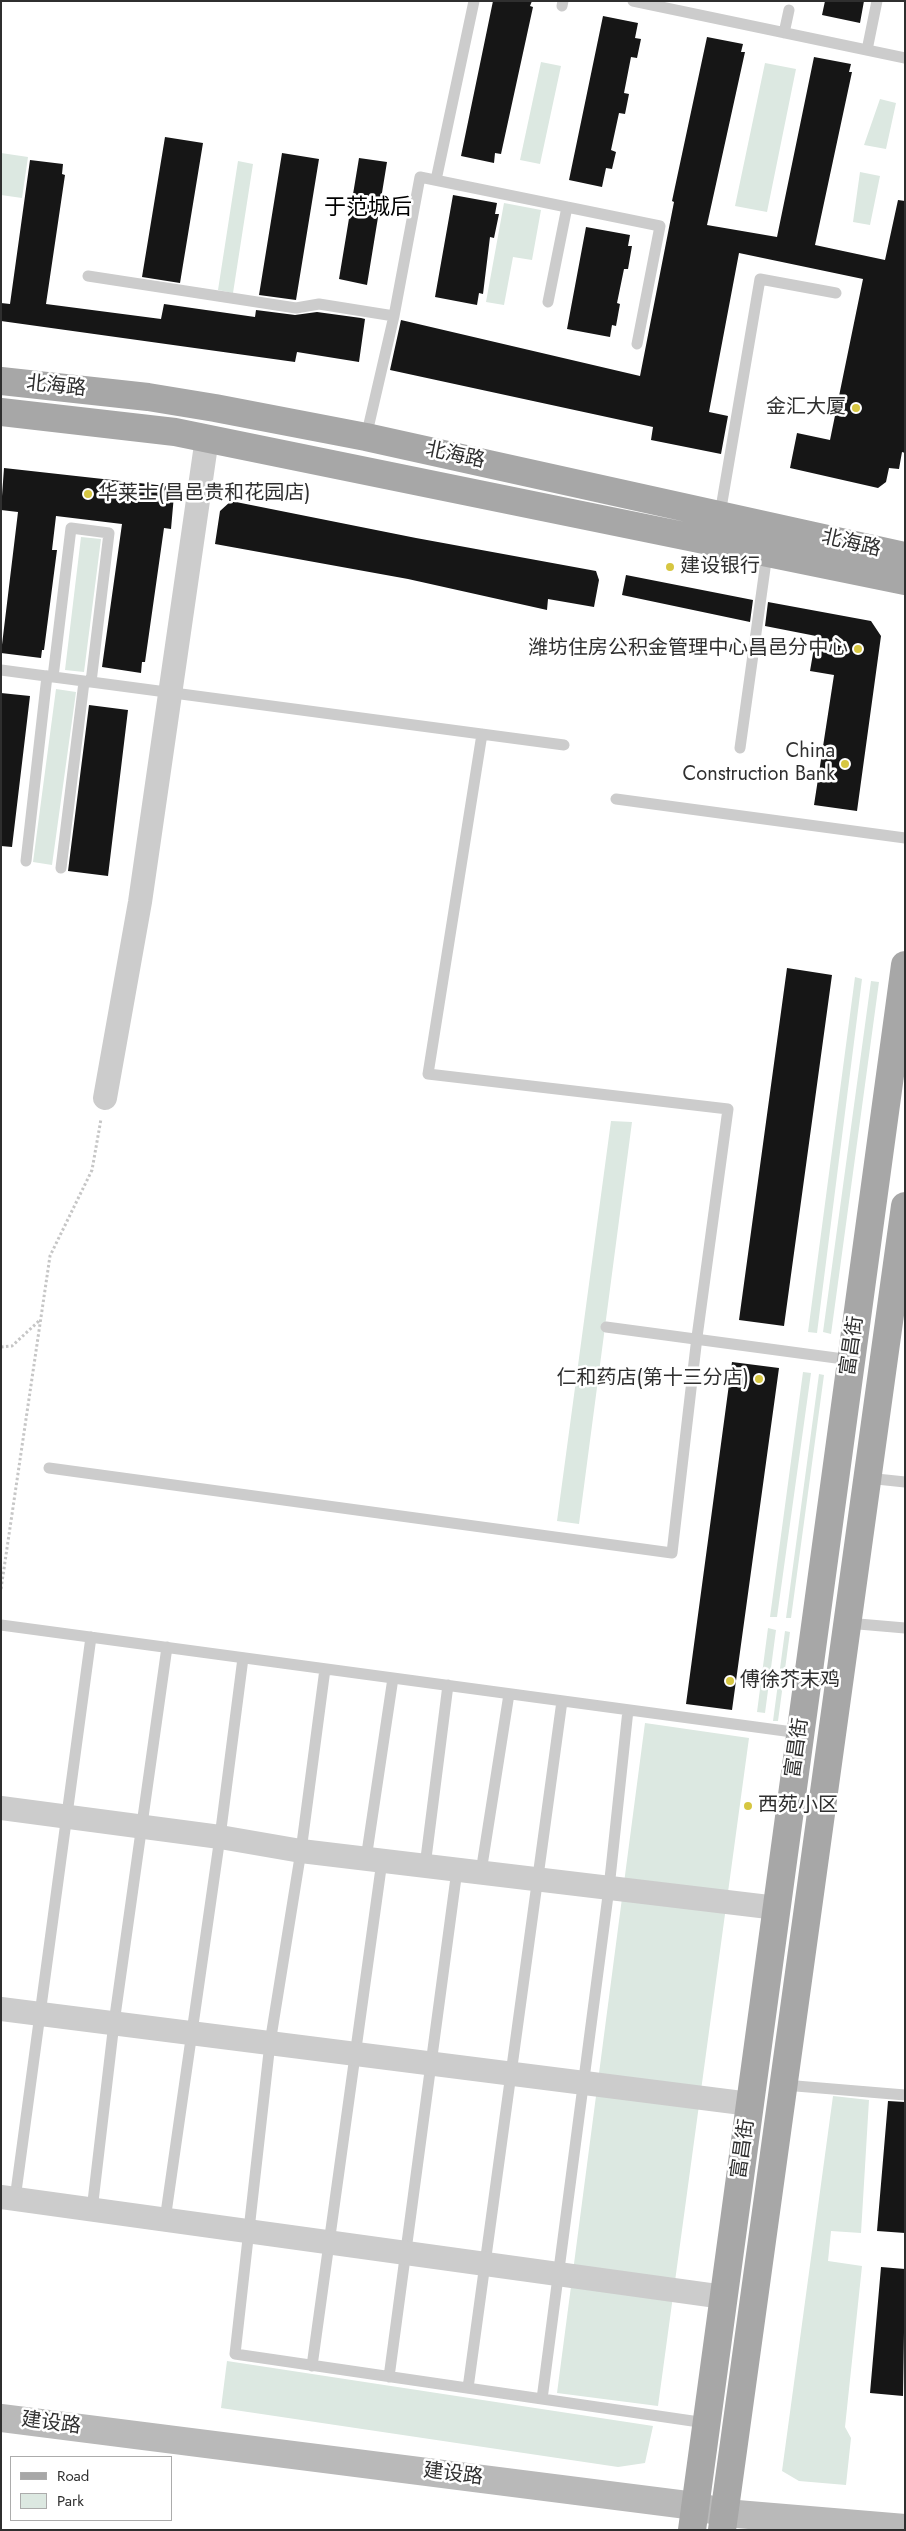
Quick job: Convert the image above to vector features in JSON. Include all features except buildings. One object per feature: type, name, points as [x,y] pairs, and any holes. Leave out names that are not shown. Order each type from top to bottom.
[{"type":"main road","name":"北海路","points":[[1,381],[156,398],[366,437],[905,556]]},
{"type":"main road","name":"北海路","points":[[1,412],[142,428],[207,438],[905,581]]},
{"type":"main road","name":"富昌街","points":[[694,2518],[905,965]]},
{"type":"main road","name":"富昌街","points":[[724,2521],[867,1478],[902,1242],[905,1206]]},
{"type":"street","points":[[105,1098],[140,902],[172,693],[207,438]]},
{"type":"street","points":[[1,1808],[301,1851],[777,1908]]},
{"type":"street","points":[[1,2008],[750,2104]]},
{"type":"street","points":[[8,2198],[724,2297]]},
{"type":"street","name":"建设路","points":[[1,2418],[694,2518],[724,2521],[905,2528]]},
{"type":"lane","points":[[436,180],[474,1]]},
{"type":"lane","points":[[633,1],[905,58]]},
{"type":"lane","points":[[867,50],[877,1]]},
{"type":"lane","points":[[784,33],[789,10]]},
{"type":"lane","points":[[366,437],[394,316],[420,177],[660,226],[637,344]]},
{"type":"lane","points":[[548,302],[567,207]]},
{"type":"lane","points":[[88,276],[296,308],[320,304],[394,316]]},
{"type":"lane","points":[[720,514],[760,278],[836,293]]},
{"type":"lane","points":[[26,861],[71,528],[109,533],[62,868]]},
{"type":"lane","points":[[740,748],[767,554]]},
{"type":"lane","points":[[1,670],[564,745]]},
{"type":"lane","points":[[49,1468],[672,1553],[697,1338],[728,1110],[428,1074],[482,734]]},
{"type":"lane","points":[[616,799],[905,838]]},
{"type":"lane","points":[[606,1327],[851,1360]]},
{"type":"lane","points":[[867,1478],[905,1482]]},
{"type":"lane","points":[[847,1623],[905,1628]]},
{"type":"lane","points":[[1,1625],[800,1733]]},
{"type":"lane","points":[[8,2198],[39,2013],[91,1637]]},
{"type":"lane","points":[[92,2210],[114,2023],[166,1648]]},
{"type":"lane","points":[[165,2220],[220,1838],[243,1658]]},
{"type":"lane","points":[[325,1669],[301,1851],[270,2043],[234,2354],[707,2423]]},
{"type":"lane","points":[[312,2366],[356,2054],[393,1678]]},
{"type":"lane","points":[[425,1866],[448,1686]]},
{"type":"lane","points":[[482,1872],[509,1694]]},
{"type":"lane","points":[[468,2388],[562,1701]]},
{"type":"lane","points":[[542,2399],[609,1888],[628,1710]]},
{"type":"lane","points":[[389,2377],[458,1870]]},
{"type":"lane","points":[[784,2085],[905,2095]]},
{"type":"path","points":[[1,1589],[50,1256],[92,1170],[105,1098]]},
{"type":"path","points":[[1,1347],[12,1346],[40,1319]]},
{"type":"green space","points":[[541,62],[561,66],[540,164],[520,160]]},
{"type":"green space","points":[[765,63],[796,69],[767,212],[735,206]]},
{"type":"green space","points":[[880,99],[896,103],[886,149],[864,145]]},
{"type":"green space","points":[[1,153],[28,157],[22,198],[1,195]]},
{"type":"green space","points":[[238,161],[253,164],[233,293],[218,290]]},
{"type":"green space","points":[[860,172],[880,176],[870,225],[853,222]]},
{"type":"green space","points":[[504,203],[541,210],[532,260],[513,257],[504,305],[486,302]]},
{"type":"green space","points":[[81,537],[101,539],[84,672],[65,670]]},
{"type":"green space","points":[[56,689],[76,692],[52,865],[33,862]]},
{"type":"green space","points":[[855,977],[862,979],[817,1333],[808,1332]]},
{"type":"green space","points":[[871,981],[879,982],[831,1334],[823,1332]]},
{"type":"green space","points":[[611,1121],[632,1122],[579,1524],[557,1521]]},
{"type":"green space","points":[[803,1372],[811,1373],[777,1617],[770,1617]]},
{"type":"green space","points":[[819,1374],[824,1375],[791,1618],[786,1618]]},
{"type":"green space","points":[[768,1628],[776,1630],[765,1713],[757,1712]]},
{"type":"green space","points":[[785,1631],[790,1632],[778,1721],[773,1721]]},
{"type":"green space","points":[[645,1723],[749,1738],[658,2406],[557,2393]]},
{"type":"green space","points":[[833,2096],[869,2100],[861,2233],[831,2231],[828,2261],[862,2266],[845,2427],[851,2438],[846,2485],[799,2481],[782,2471]]},
{"type":"green space","points":[[227,2361],[653,2426],[645,2463],[618,2467],[221,2408]]},
{"type":"place","name":"金汇大厦","points":[[856,408]]},
{"type":"place","name":"华莱士(昌邑贵和花园店)","points":[[88,494]]},
{"type":"place","name":"建设银行","points":[[670,567]]},
{"type":"place","name":"潍坊住房公积金管理中心昌邑分中心","points":[[858,649]]},
{"type":"place","name":"China Construction Bank","points":[[845,764]]},
{"type":"place","name":"仁和药店(第十三分店)","points":[[759,1379]]},
{"type":"place","name":"傅徐芥末鸡","points":[[730,1681]]},
{"type":"place","name":"西苑小区","points":[[748,1806]]},
{"type":"district","name":"于范城后","points":[[368,209]]}]
